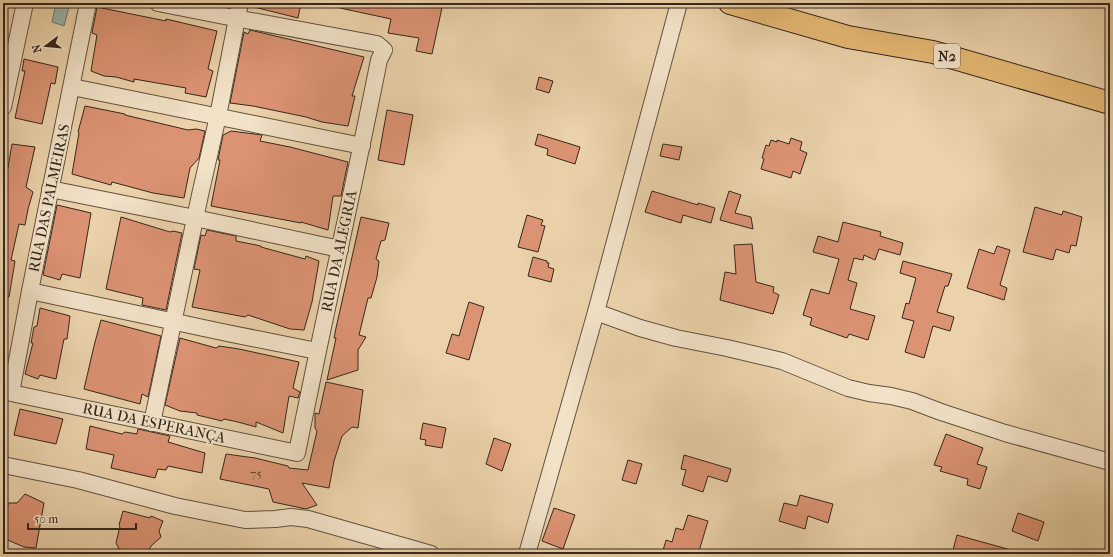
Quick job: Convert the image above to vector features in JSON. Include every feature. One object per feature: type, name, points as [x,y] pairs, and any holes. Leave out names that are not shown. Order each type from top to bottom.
[{"type":"main road","name":"N2","points":[[732,3],[848,37],[933,52],[1110,103]]},
{"type":"street","points":[[3,107],[25,3]]},
{"type":"street","name":"RUA DAS PALMEIRAS","points":[[11,393],[50,189],[88,3]]},
{"type":"street","points":[[152,422],[218,116],[238,11],[158,3]]},
{"type":"street","points":[[527,554],[596,312],[679,3]]},
{"type":"street","name":"RUA DA ALEGRIA","points":[[238,11],[377,44],[384,50],[380,60],[317,351],[297,453]]},
{"type":"street","points":[[72,87],[362,146]]},
{"type":"street","points":[[50,189],[340,249]]},
{"type":"street","points":[[30,291],[317,351]]},
{"type":"street","points":[[596,312],[640,328],[782,361],[848,388],[912,401],[1006,433],[1110,462]]},
{"type":"street","name":"RUA DA ESPERANÇA","points":[[11,393],[297,453]]},
{"type":"street","points":[[3,465],[78,480],[175,506],[245,520],[291,517],[308,519],[431,554]]},
{"type":"water","points":[[56,3],[70,3],[64,26],[52,22]]},
{"type":"building","points":[[255,3],[301,3],[298,18],[254,7]]},
{"type":"building","points":[[340,3],[443,3],[432,54],[416,51],[419,38],[388,33],[391,19],[340,8]]},
{"type":"building","points":[[97,7],[166,21],[166,19],[217,31],[208,69],[213,71],[206,97],[185,93],[186,88],[134,79],[134,82],[116,77],[104,76],[91,71],[97,35],[92,33]]},
{"type":"building","points":[[250,30],[364,57],[352,96],[355,96],[348,126],[322,122],[306,117],[253,106],[230,103],[244,32],[248,34]]},
{"type":"building","points":[[24,59],[58,67],[55,84],[51,83],[42,124],[15,118],[25,71],[22,71]]},
{"type":"building","points":[[539,77],[553,81],[549,93],[536,89]]},
{"type":"building","points":[[85,106],[125,114],[188,130],[196,129],[205,131],[199,158],[190,168],[184,198],[153,193],[112,182],[111,185],[72,174],[78,132]]},
{"type":"building","points":[[387,110],[413,115],[404,165],[378,160]]},
{"type":"building","points":[[231,131],[262,135],[260,141],[348,162],[341,196],[333,196],[328,230],[301,222],[211,206],[220,160],[218,160],[223,135]]},
{"type":"building","points":[[538,134],[580,147],[575,164],[547,155],[548,149],[535,145]]},
{"type":"building","points":[[791,138],[802,142],[800,150],[807,153],[800,174],[793,171],[791,178],[761,169],[764,159],[762,158],[766,145],[769,146],[771,140],[777,142],[777,140],[789,144]]},
{"type":"building","points":[[12,144],[35,147],[26,187],[33,192],[25,225],[19,224],[11,260],[15,261],[9,297],[3,296],[3,172],[7,173]]},
{"type":"building","points":[[663,144],[682,147],[679,160],[660,156]]},
{"type":"building","points":[[652,191],[698,205],[698,203],[715,208],[711,223],[683,215],[681,223],[645,212]]},
{"type":"building","points":[[729,191],[741,195],[735,213],[751,217],[753,229],[720,220]]},
{"type":"building","points":[[57,205],[91,213],[80,278],[62,274],[60,280],[43,275]]},
{"type":"building","points":[[1035,207],[1062,215],[1063,211],[1082,217],[1076,246],[1071,245],[1069,253],[1056,249],[1053,260],[1023,252]]},
{"type":"building","points":[[527,215],[543,220],[541,225],[545,226],[538,252],[518,247]]},
{"type":"building","points":[[121,217],[170,232],[173,231],[182,233],[166,310],[142,305],[143,298],[106,289]]},
{"type":"building","points":[[361,217],[389,223],[385,240],[381,241],[376,259],[379,261],[377,277],[371,298],[368,298],[359,335],[366,337],[358,350],[358,370],[327,380],[336,338],[334,338],[336,328]]},
{"type":"building","points":[[843,222],[881,232],[880,236],[903,243],[900,255],[879,249],[875,260],[864,255],[863,260],[854,258],[848,280],[857,283],[850,309],[875,316],[868,340],[849,334],[847,338],[810,325],[812,318],[803,315],[811,289],[829,294],[839,259],[813,252],[818,236],[838,242]]},
{"type":"building","points":[[207,230],[236,236],[236,241],[261,246],[305,259],[306,256],[319,261],[312,302],[304,330],[290,329],[248,315],[245,317],[192,307],[200,270],[194,269],[201,235],[205,236]]},
{"type":"building","points":[[752,244],[756,282],[774,287],[773,292],[779,295],[773,314],[720,300],[725,272],[736,274],[734,245]]},
{"type":"building","points":[[997,246],[1010,250],[1000,285],[1007,288],[1004,300],[967,288],[979,249],[994,254]]},
{"type":"building","points":[[533,257],[547,261],[547,263],[549,263],[548,267],[554,269],[551,282],[528,276]]},
{"type":"building","points":[[903,261],[952,274],[948,286],[945,286],[937,312],[954,317],[950,331],[933,326],[924,358],[905,352],[914,321],[902,318],[906,303],[909,304],[916,278],[900,273]]},
{"type":"building","points":[[469,302],[484,307],[469,360],[446,353],[452,334],[459,336]]},
{"type":"building","points":[[40,308],[70,316],[67,339],[64,339],[56,379],[40,375],[38,379],[25,374],[33,343],[31,343],[34,327],[37,326]]},
{"type":"building","points":[[101,320],[161,336],[148,397],[142,394],[140,404],[84,389]]},
{"type":"building","points":[[180,338],[216,348],[219,346],[239,349],[299,362],[293,388],[300,392],[298,398],[289,396],[283,433],[256,422],[256,427],[224,419],[222,421],[197,415],[197,413],[180,411],[165,405]]},
{"type":"building","points":[[326,382],[363,390],[358,428],[352,427],[342,436],[334,461],[329,488],[302,483],[317,505],[306,509],[273,502],[269,489],[220,479],[226,454],[255,458],[288,466],[289,468],[308,470],[317,431],[315,428],[315,413],[319,414]]},
{"type":"building","points":[[20,409],[63,419],[56,444],[14,435]]},
{"type":"building","points":[[423,423],[446,428],[442,448],[425,445],[426,440],[420,439]]},
{"type":"building","points":[[90,426],[122,434],[125,432],[137,434],[138,429],[170,436],[168,442],[205,453],[202,473],[168,466],[166,470],[158,469],[155,478],[111,468],[114,455],[86,449]]},
{"type":"building","points":[[946,434],[983,448],[977,464],[987,467],[980,489],[967,485],[968,479],[940,471],[942,467],[934,465]]},
{"type":"building","points":[[494,438],[511,444],[502,471],[486,464]]},
{"type":"building","points":[[684,455],[731,469],[727,482],[708,476],[703,492],[682,485],[686,470],[681,469]]},
{"type":"building","points":[[628,460],[642,464],[636,484],[622,480]]},
{"type":"building","points":[[25,494],[44,503],[36,548],[24,547],[3,538],[3,513],[9,503],[17,503]]},
{"type":"building","points":[[800,495],[833,504],[828,523],[808,516],[805,529],[779,521],[784,503],[797,506]]},
{"type":"building","points":[[554,508],[575,515],[563,549],[542,541]]},
{"type":"building","points":[[123,511],[150,518],[151,516],[163,521],[159,531],[161,537],[151,546],[147,554],[118,554],[119,549],[116,543]]},
{"type":"building","points":[[1018,513],[1044,522],[1038,541],[1012,531]]},
{"type":"building","points":[[688,515],[708,521],[699,551],[701,554],[662,554],[666,540],[672,542],[676,528],[683,530]]},
{"type":"building","points":[[957,535],[1011,550],[1011,554],[952,554]]}]
